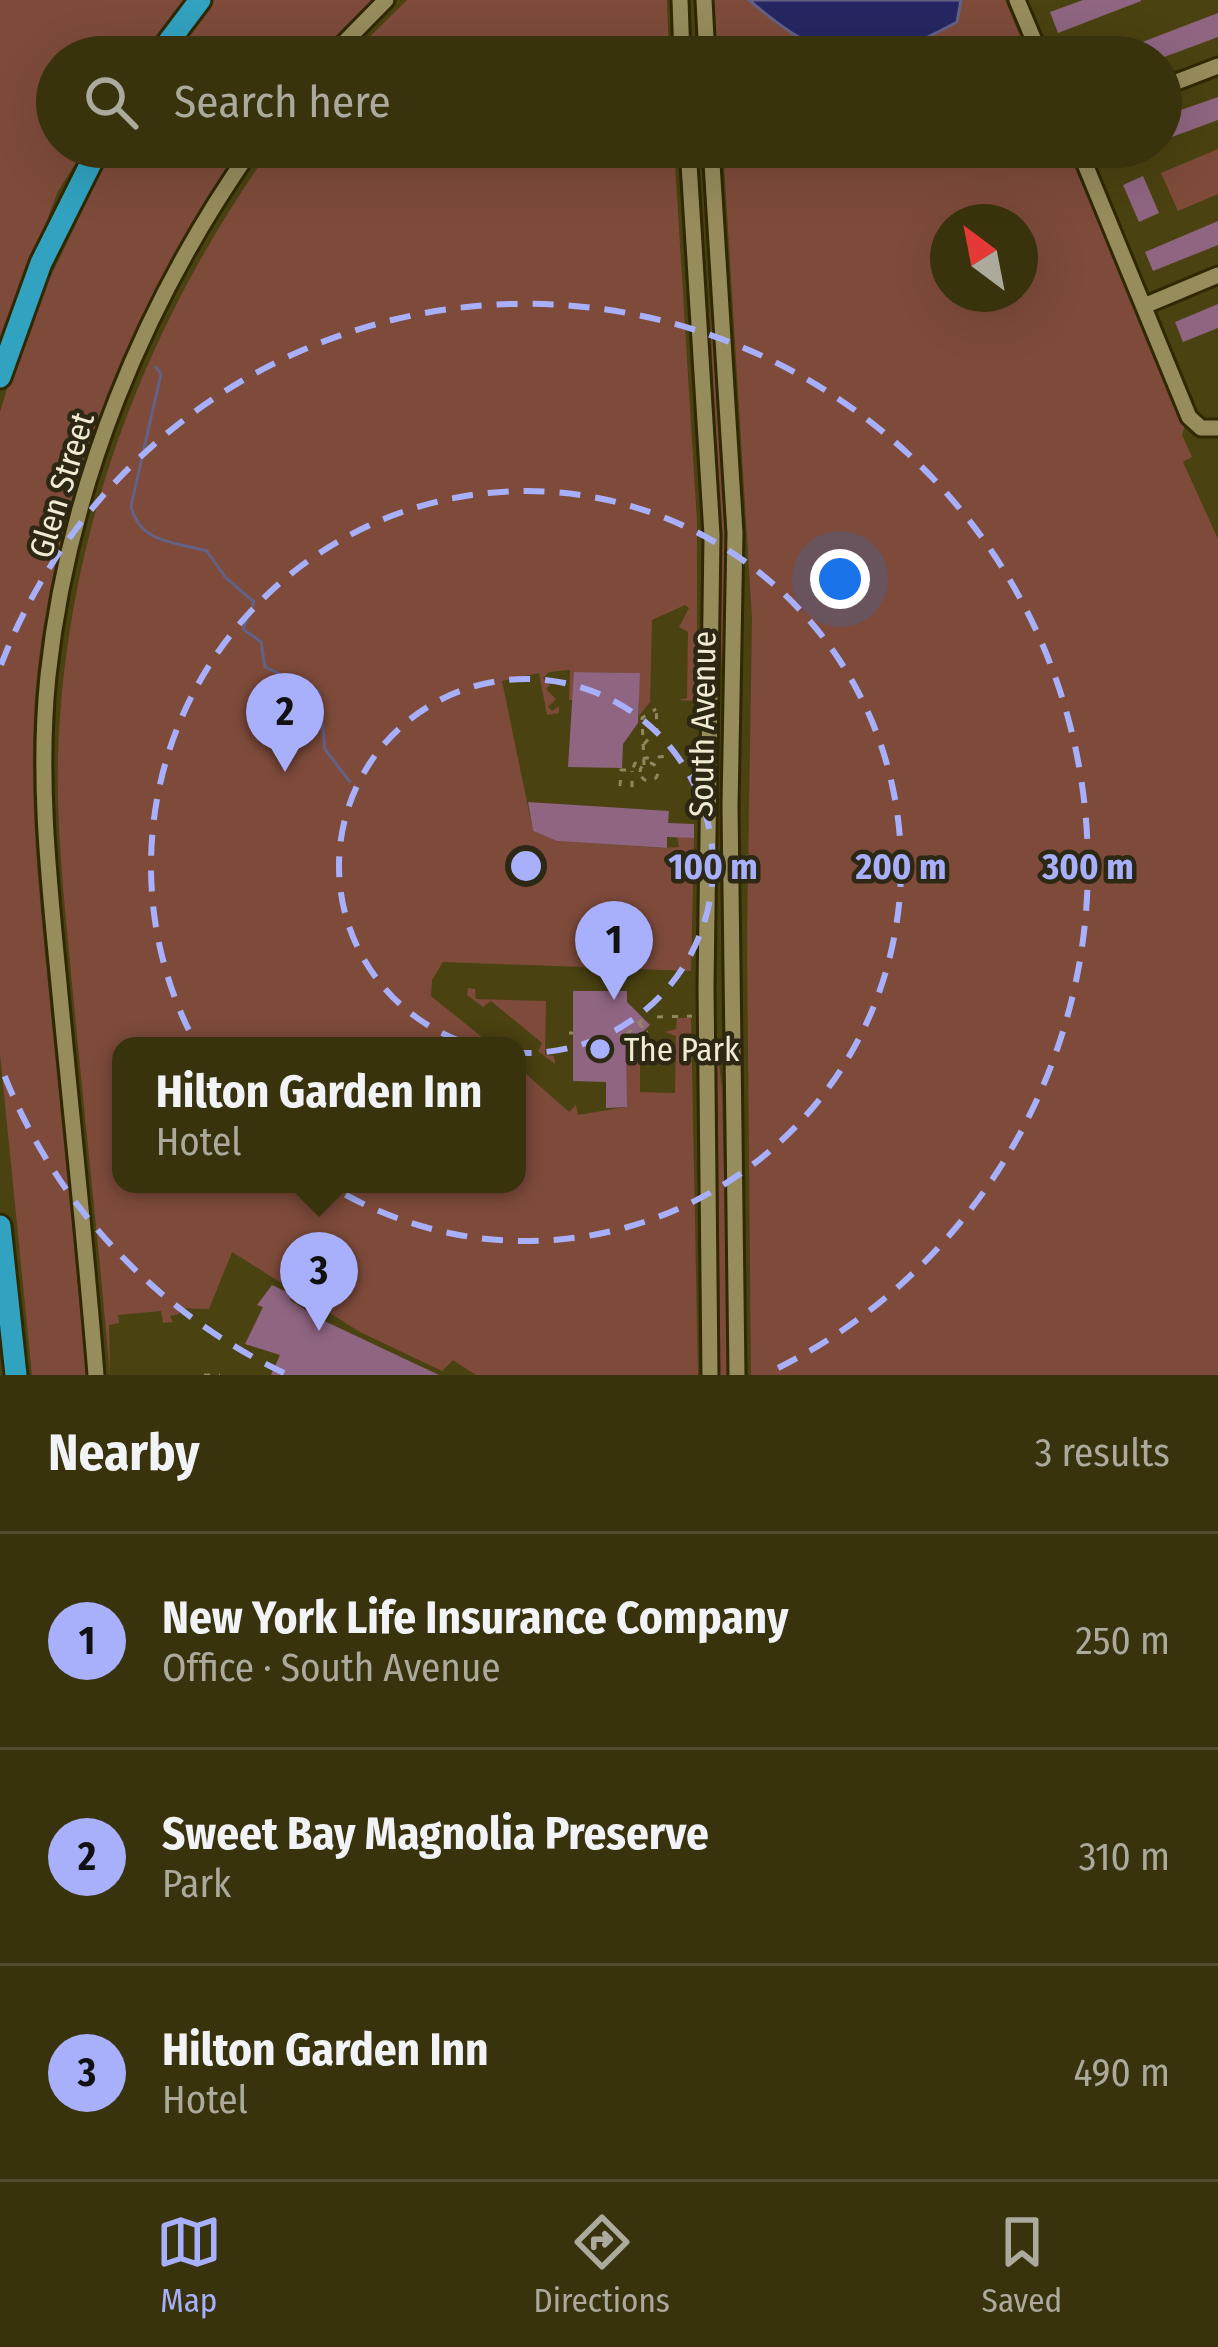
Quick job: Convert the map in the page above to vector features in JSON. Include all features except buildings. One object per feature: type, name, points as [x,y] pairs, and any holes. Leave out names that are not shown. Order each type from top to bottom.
[{"type":"highway","points":[[173,36],[200,0]]},
{"type":"highway","points":[[0,376],[52,238],[89,168]]},
{"type":"highway","points":[[0,1226],[16,1375]]},
{"type":"street","points":[[351,36],[386,0]]},
{"type":"street","points":[[680,0],[681,36]]},
{"type":"street","points":[[704,0],[706,36]]},
{"type":"street","points":[[1017,0],[1032,36]]},
{"type":"street","points":[[1182,80],[1218,66]]},
{"type":"street","name":"Glen Street","points":[[96,1375],[47,844],[48,676],[78,515],[132,360],[201,221],[239,168]]},
{"type":"street","name":"South Avenue","points":[[689,168],[712,535],[706,975],[710,1375]]},
{"type":"street","name":"South Avenue","points":[[712,168],[735,533],[730,806],[737,1375]]},
{"type":"street","points":[[1087,168],[1189,417],[1209,428]]},
{"type":"street","points":[[1144,306],[1218,275]]},
{"type":"path","points":[[640,747],[657,730],[656,707],[642,718],[640,747],[640,758],[644,765]]},
{"type":"path","points":[[640,758],[668,756]]},
{"type":"path","points":[[632,787],[632,770],[640,758]]},
{"type":"path","points":[[620,787],[621,770],[632,770]]},
{"type":"path","points":[[658,1017],[693,1016]]},
{"type":"path","points":[[627,1034],[645,1017]]},
{"type":"path","points":[[639,1023],[644,1028],[634,1036],[647,1032]]},
{"type":"path","points":[[203,1374],[222,1374]]},
{"type":"shaded area","points":[[0,0],[190,0],[160,36],[36,36],[36,168],[73,168],[58,191],[0,343]]},
{"type":"shaded area","points":[[212,0],[372,0],[336,36],[184,36]]},
{"type":"shaded area","points":[[407,0],[667,0],[668,36],[370,36]]},
{"type":"shaded area","points":[[714,0],[1005,0],[1020,36],[716,36]]},
{"type":"shaded area","points":[[749,0],[961,0],[957,22],[929,36],[797,36]]},
{"type":"shaded area","points":[[1218,149],[1218,194],[1178,211],[1161,173]]},
{"type":"shaded area","points":[[103,168],[228,168],[167,269],[106,399],[63,535],[37,676],[35,835],[87,1375],[32,1375],[0,1054],[0,412],[24,332]]},
{"type":"shaded area","points":[[258,168],[675,168],[697,522],[697,701],[678,700],[687,698],[688,632],[679,627],[689,608],[685,605],[652,620],[650,702],[639,716],[639,673],[575,672],[574,700],[569,700],[570,670],[549,672],[543,678],[556,699],[548,707],[552,711],[559,706],[559,713],[547,715],[539,673],[502,681],[533,831],[558,841],[662,848],[679,847],[677,837],[694,838],[691,971],[443,962],[432,980],[431,996],[482,1037],[112,1037],[112,1193],[526,1193],[526,1074],[569,1112],[576,1105],[578,1115],[626,1107],[626,1048],[633,1042],[640,1048],[640,1092],[675,1093],[676,1036],[665,1032],[676,1029],[677,1018],[691,1018],[698,1375],[476,1375],[453,1360],[442,1371],[360,1332],[232,1252],[209,1309],[179,1308],[179,1314],[170,1316],[173,1322],[163,1323],[161,1311],[118,1315],[119,1323],[109,1325],[110,1375],[60,846],[58,757],[64,674],[76,593],[120,436],[150,360],[226,216]]},
{"type":"shaded area","points":[[724,168],[1075,168],[1185,425],[1182,435],[1192,457],[1183,462],[1218,539],[1218,1375],[751,1375],[747,939],[752,618]]},
{"type":"shaded area","points":[[710,297],[714,300],[730,564],[723,701]]},
{"type":"shaded area","points":[[468,988],[475,989],[476,999],[546,1001],[545,1055],[554,1056],[555,1064],[538,1051],[542,1043],[491,1001],[483,1007],[467,995]]},
{"type":"shaded area","points":[[717,1044],[722,1091],[729,1375],[720,1375]]},
{"type":"waterway","points":[[156,367],[161,374],[131,506],[135,518],[160,539],[207,551],[225,577],[254,602],[243,629],[261,642],[265,667],[319,692],[325,749],[350,782]]},
{"type":"place","name":"Sweet Bay Magnolia Preserve","points":[[285,772]]},
{"type":"place","name":"New York Life Insurance Company","points":[[614,1000]]},
{"type":"place","name":"The Park","points":[[600,1049]]},
{"type":"place","name":"Hilton Garden Inn","points":[[319,1331]]}]
